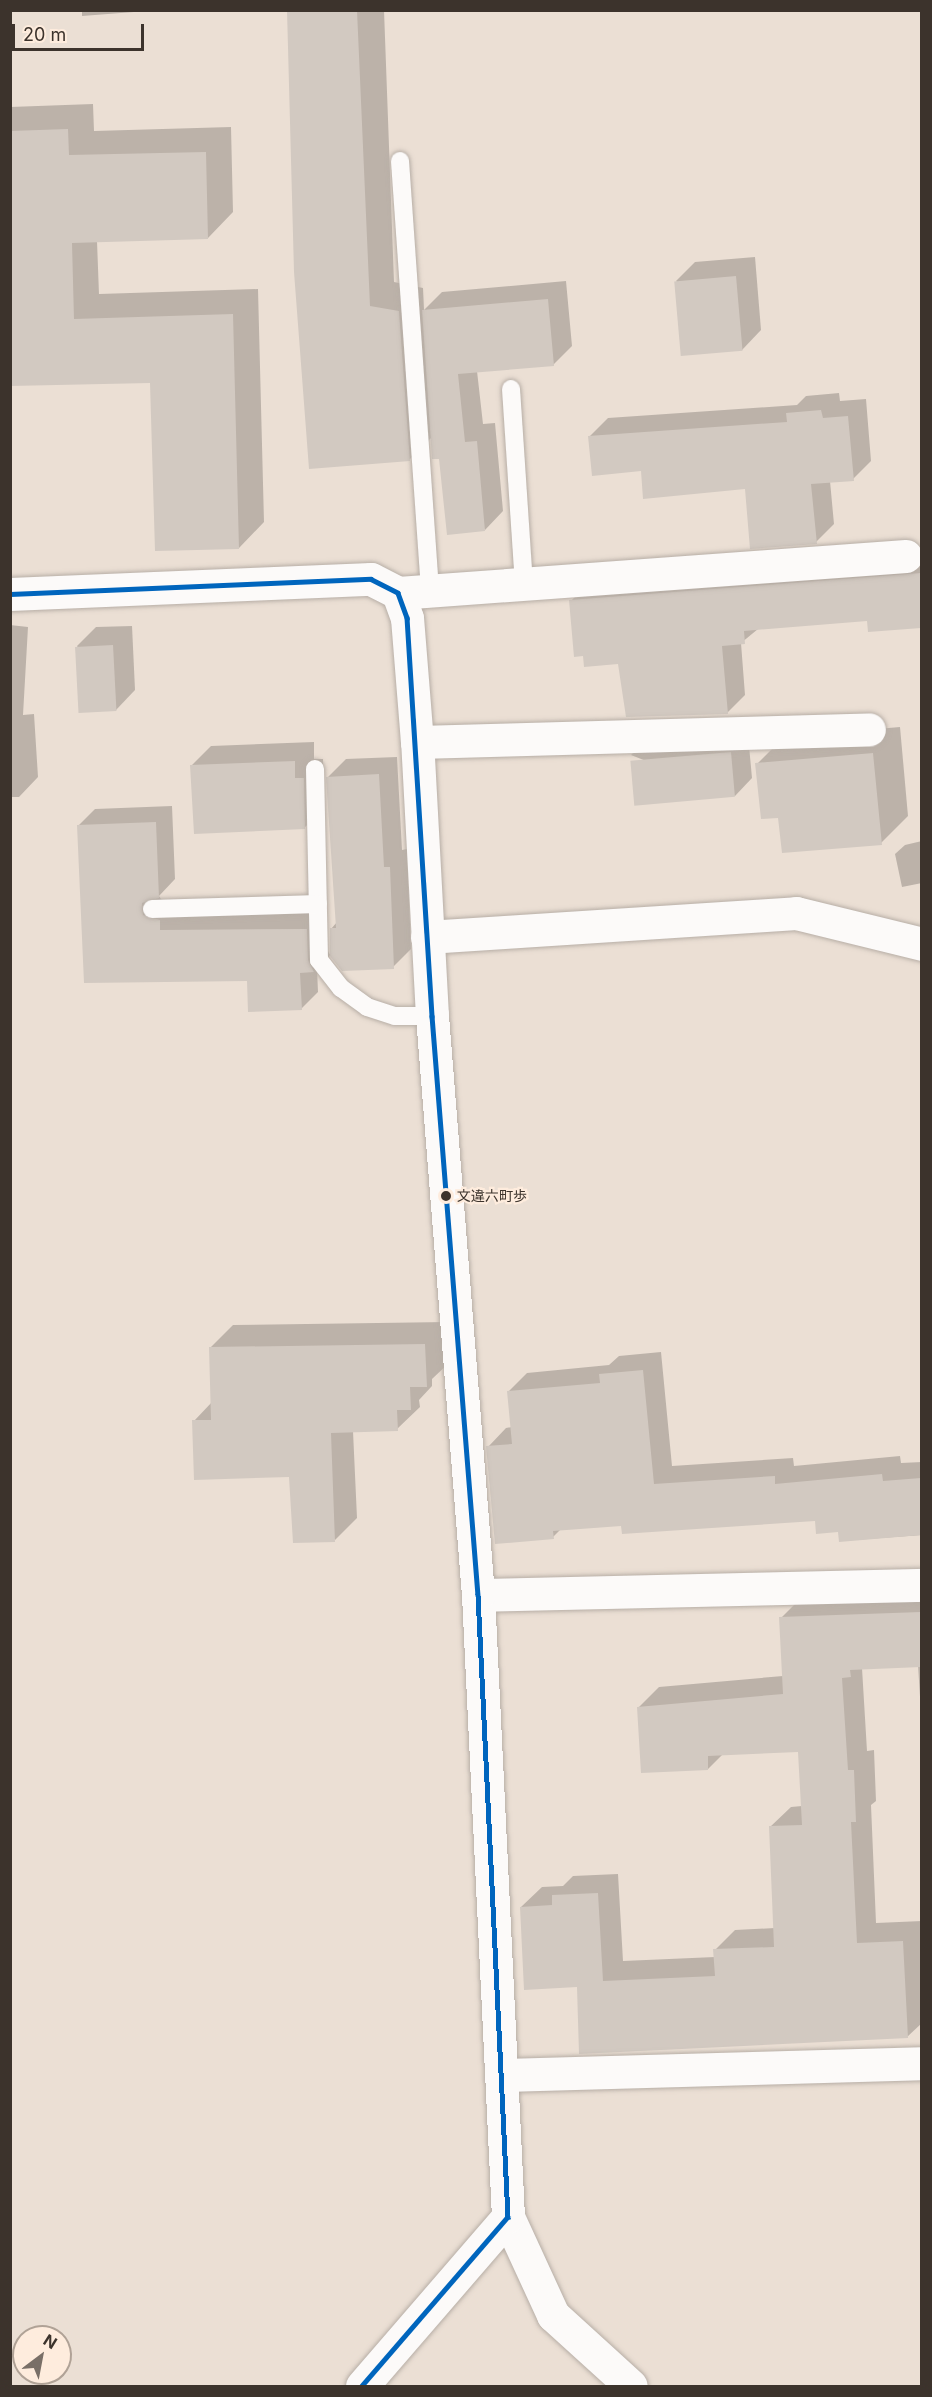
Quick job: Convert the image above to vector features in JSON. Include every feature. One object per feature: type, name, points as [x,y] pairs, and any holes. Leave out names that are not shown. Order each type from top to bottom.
[{"type":"street","points":[[10,594],[371,579],[398,593],[906,556]]},
{"type":"street","points":[[398,593],[407,618],[417,742],[432,1016],[478,1595],[503,2075],[508,2217],[553,2315],[631,2386]]},
{"type":"street","points":[[417,742],[869,729]]},
{"type":"street","points":[[427,937],[796,913],[921,944]]},
{"type":"street","points":[[478,1595],[921,1585]]},
{"type":"street","points":[[503,2075],[921,2062]]},
{"type":"street","points":[[362,2386],[508,2217]]},
{"type":"lane","points":[[400,161],[430,591]]},
{"type":"lane","points":[[511,389],[524,585]]},
{"type":"lane","points":[[315,769],[319,960],[341,988],[367,1008],[395,1016],[432,1016]]},
{"type":"lane","points":[[152,909],[318,904]]},
{"type":"building","points":[[287,10],[357,10],[370,306],[399,311],[410,461],[309,469],[294,272]]},
{"type":"building","points":[[68,129],[69,155],[206,152],[208,239],[72,243],[74,319],[233,314],[239,549],[155,551],[150,383],[10,386],[10,131]]},
{"type":"building","points":[[736,276],[743,351],[681,356],[674,281]]},
{"type":"building","points":[[548,299],[554,366],[458,374],[465,442],[477,441],[485,531],[447,535],[439,459],[432,459],[422,310]]},
{"type":"building","points":[[821,410],[823,418],[848,416],[854,481],[811,484],[817,544],[750,549],[745,489],[643,499],[641,471],[592,476],[588,436],[787,422],[786,413]]},
{"type":"building","points":[[921,573],[921,628],[868,632],[867,621],[744,631],[745,644],[722,646],[728,714],[626,717],[618,664],[584,667],[583,656],[574,657],[569,600]]},
{"type":"building","points":[[113,645],[116,711],[79,713],[75,647]]},
{"type":"building","points":[[731,752],[735,797],[634,806],[630,761]]},
{"type":"building","points":[[873,753],[882,845],[782,853],[778,818],[761,819],[755,763]]},
{"type":"building","points":[[295,761],[295,778],[304,778],[305,829],[194,834],[190,765]]},
{"type":"building","points":[[379,774],[384,867],[390,867],[394,969],[342,971],[330,956],[330,928],[336,928],[326,777]]},
{"type":"building","points":[[156,822],[159,898],[142,903],[143,915],[160,920],[160,930],[307,929],[308,960],[314,972],[300,973],[302,1010],[248,1012],[247,981],[84,983],[77,825]]},
{"type":"building","points":[[425,1344],[427,1387],[410,1387],[411,1410],[397,1410],[398,1431],[331,1433],[335,1542],[293,1543],[289,1477],[194,1480],[192,1420],[211,1420],[209,1347]]},
{"type":"building","points":[[643,1370],[654,1484],[775,1476],[775,1484],[882,1474],[883,1481],[921,1478],[921,1535],[839,1542],[838,1532],[816,1534],[815,1521],[622,1534],[621,1526],[553,1531],[554,1539],[495,1544],[486,1446],[512,1444],[507,1391],[600,1383],[599,1374]]},
{"type":"building","points":[[921,1612],[921,1667],[850,1670],[851,1677],[842,1678],[848,1770],[854,1770],[856,1822],[851,1822],[857,1943],[903,1941],[908,2038],[579,2054],[577,1987],[524,1990],[520,1907],[552,1905],[552,1895],[598,1893],[603,1981],[715,1976],[713,1949],[774,1947],[769,1826],[802,1825],[798,1752],[708,1756],[708,1770],[641,1773],[637,1707],[783,1694],[779,1617]]},
{"type":"transit line","points":[[10,594],[371,579],[398,593],[407,618],[432,1016],[478,1595],[508,2217],[362,2386]]},
{"type":"place","name":"文違六町歩","points":[[446,1196]]}]
